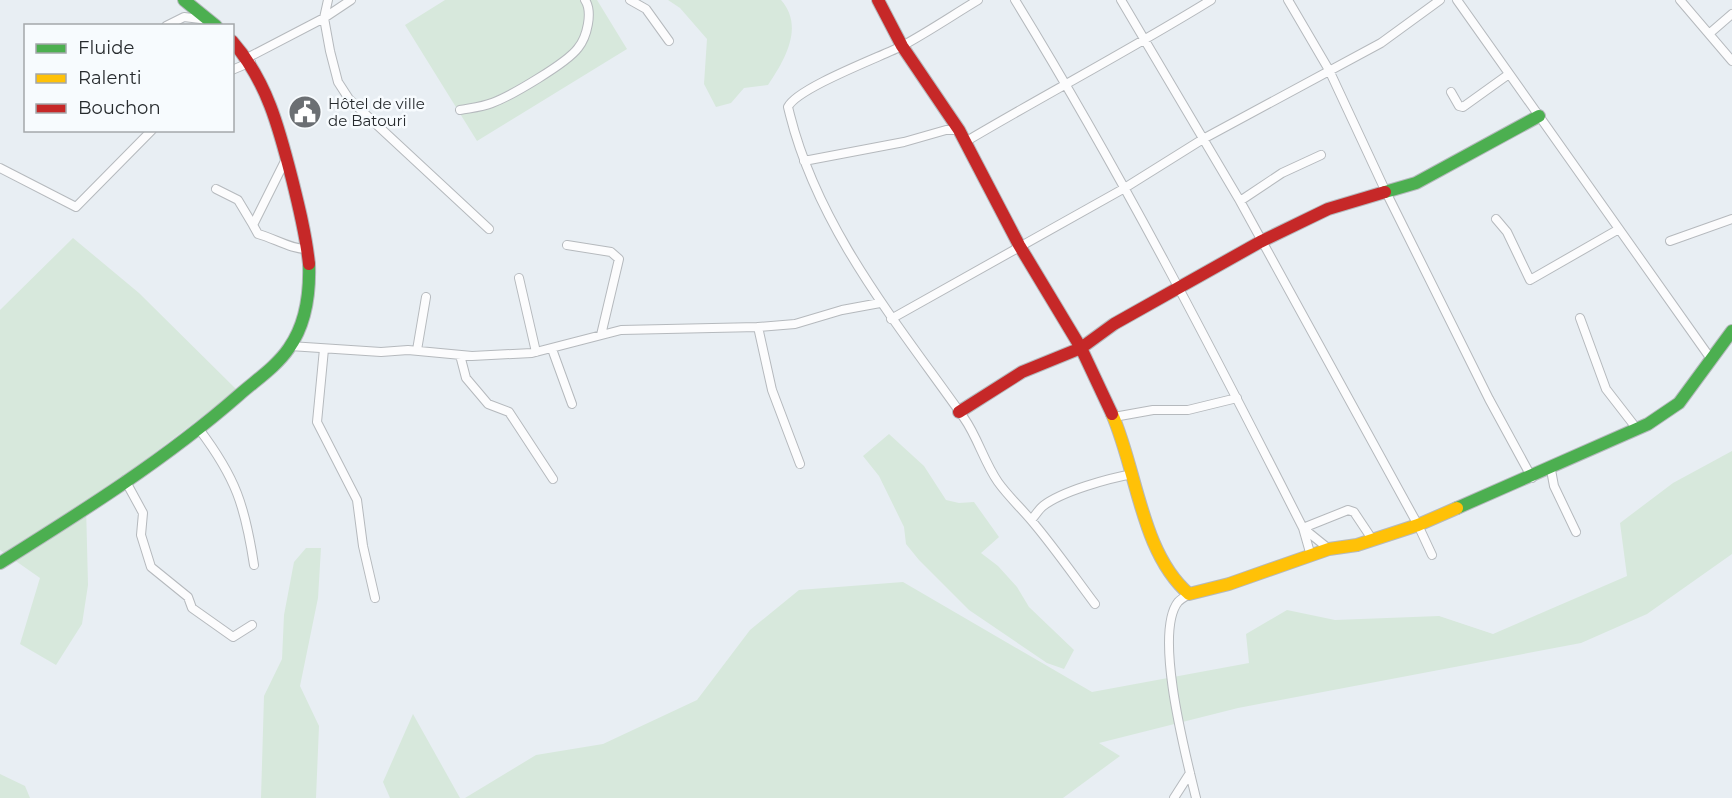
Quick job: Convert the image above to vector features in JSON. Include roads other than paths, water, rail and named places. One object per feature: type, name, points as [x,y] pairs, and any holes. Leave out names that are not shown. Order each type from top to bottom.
[{"type":"street","points":[[184,0],[213,23]]},
{"type":"street","points":[[328,0],[324,18],[338,82],[349,99],[489,229]]},
{"type":"street","points":[[234,69],[324,18],[351,0]]},
{"type":"street","points":[[460,110],[492,103],[546,73],[578,49],[589,20],[588,5],[585,0]]},
{"type":"street","points":[[630,0],[646,9],[669,41]]},
{"type":"street","points":[[878,0],[902,46],[959,130],[1019,245],[1081,348],[1114,417],[1154,541],[1168,572],[1175,582],[1189,594]]},
{"type":"street","points":[[978,0],[902,46],[848,70],[790,104],[792,123],[804,161],[822,203],[880,303],[959,412],[988,467],[1095,604]]},
{"type":"street","points":[[1015,0],[1066,82],[1178,287],[1303,528],[1311,556]]},
{"type":"street","points":[[1121,0],[1147,40],[1240,201],[1260,242],[1418,525],[1432,555]]},
{"type":"street","points":[[964,142],[1066,82],[1147,40],[1211,0]]},
{"type":"street","points":[[1288,0],[1329,70],[1385,190],[1489,399],[1532,478]]},
{"type":"street","points":[[891,319],[1019,245],[1124,189],[1203,139],[1381,43],[1440,0]]},
{"type":"street","points":[[1457,0],[1711,359]]},
{"type":"street","points":[[1680,0],[1732,61]]},
{"type":"street","points":[[1710,33],[1732,14]]},
{"type":"street","points":[[170,24],[184,17],[213,23]]},
{"type":"street","points":[[0,563],[199,429],[291,346],[303,319],[307,302],[310,267],[308,249],[287,157],[274,114],[250,59],[234,43]]},
{"type":"street","points":[[1451,92],[1459,106],[1463,107],[1509,74]]},
{"type":"street","points":[[959,412],[992,388],[1022,372],[1081,348],[1114,324],[1260,242],[1328,209],[1385,190],[1416,183],[1539,116]]},
{"type":"street","points":[[804,161],[904,142],[946,130],[959,130]]},
{"type":"street","points":[[0,168],[76,207],[150,132]]},
{"type":"street","points":[[1240,201],[1282,173],[1321,155]]},
{"type":"street","points":[[253,225],[287,157]]},
{"type":"street","points":[[216,189],[238,200],[258,234],[278,239],[299,249],[308,249]]},
{"type":"street","points":[[1496,219],[1507,232],[1530,280],[1619,230]]},
{"type":"street","points":[[1670,241],[1732,219]]},
{"type":"street","points":[[567,245],[611,252],[619,259],[601,335]]},
{"type":"street","points":[[519,278],[536,352]]},
{"type":"street","points":[[417,350],[426,297]]},
{"type":"street","points":[[291,346],[381,352],[417,350],[460,355],[536,352],[601,335],[649,327],[758,327],[806,322],[842,310],[880,303]]},
{"type":"street","points":[[1580,318],[1606,389],[1637,429]]},
{"type":"street","points":[[758,327],[772,390],[800,465]]},
{"type":"street","points":[[1196,798],[1175,706],[1170,623],[1178,603],[1189,594],[1230,584],[1329,549],[1418,525],[1551,470],[1637,429],[1679,403],[1732,331]]},
{"type":"street","points":[[324,349],[318,426],[357,500],[363,546],[375,598]]},
{"type":"street","points":[[552,349],[572,404]]},
{"type":"street","points":[[460,355],[466,378],[488,404],[509,412],[553,479]]},
{"type":"street","points":[[1114,417],[1153,410],[1188,410],[1237,398]]},
{"type":"street","points":[[199,429],[220,458],[244,507],[254,565]]},
{"type":"street","points":[[1551,470],[1554,486],[1576,532]]},
{"type":"street","points":[[1031,520],[1043,506],[1062,497],[1109,478],[1133,474]]},
{"type":"street","points":[[125,480],[143,513],[141,535],[151,567],[188,597],[192,608],[233,637],[252,625]]},
{"type":"street","points":[[1303,528],[1348,510],[1354,512],[1372,539]]},
{"type":"street","points":[[1303,528],[1329,549]]},
{"type":"street","points":[[1174,798],[1190,773]]},
{"type":"place","name":"Hôtel de ville de Batouri","points":[[305,112]]}]
